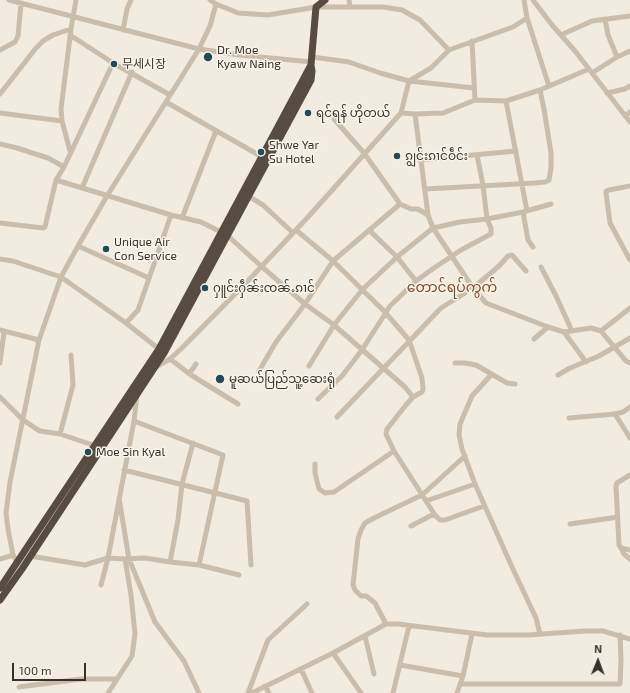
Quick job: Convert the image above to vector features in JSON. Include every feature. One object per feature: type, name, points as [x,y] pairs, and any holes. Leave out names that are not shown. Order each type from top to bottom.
[{"type":"highway","points":[[0,600],[137,394],[159,349],[264,158],[312,61],[316,7],[325,0]]},
{"type":"highway","points":[[0,588],[94,445],[137,383],[164,353],[224,233],[248,196],[264,158]]},
{"type":"street","points":[[9,0],[123,30],[239,56],[349,62],[409,81],[474,88]]},
{"type":"street","points":[[70,151],[62,121],[61,109],[64,78],[76,0]]},
{"type":"street","points":[[123,30],[127,8],[131,0]]},
{"type":"street","points":[[210,0],[216,4],[238,12],[268,15],[316,7],[383,7],[402,10],[420,20],[449,50]]},
{"type":"street","points":[[349,0],[350,7]]},
{"type":"street","points":[[524,0],[527,18],[549,86]]},
{"type":"street","points":[[533,0],[552,26],[561,35],[630,122]]},
{"type":"street","points":[[0,50],[15,42],[18,36],[21,3]]},
{"type":"street","points":[[17,562],[8,529],[6,513],[10,482],[39,340],[61,277],[107,196],[199,48],[210,26],[216,4]]},
{"type":"street","points":[[561,35],[592,21],[630,16]]},
{"type":"street","points":[[149,369],[170,359],[295,231],[401,113],[409,81],[431,68],[449,50],[513,27],[527,18]]},
{"type":"street","points":[[605,19],[608,35],[617,57]]},
{"type":"street","points":[[0,94],[43,41],[53,35],[71,29]]},
{"type":"street","points":[[70,35],[113,63],[132,72],[170,95]]},
{"type":"street","points":[[472,41],[475,100]]},
{"type":"street","points":[[401,113],[443,113],[475,100],[506,101],[590,71],[630,51]]},
{"type":"street","points":[[0,223],[44,227],[56,180],[64,167],[70,151],[113,63]]},
{"type":"street","points":[[82,188],[132,72]]},
{"type":"street","points":[[607,93],[625,89],[630,86]]},
{"type":"street","points":[[425,189],[522,184],[545,182],[549,180],[551,153],[540,90]]},
{"type":"street","points":[[506,101],[522,184],[528,240],[533,248]]},
{"type":"street","points":[[166,102],[264,158]]},
{"type":"street","points":[[625,116],[630,112]]},
{"type":"street","points":[[0,114],[62,121]]},
{"type":"street","points":[[415,114],[428,216],[433,228],[473,288],[486,303],[548,327],[564,332],[591,328],[601,330],[626,361],[630,363]]},
{"type":"street","points":[[334,119],[364,153],[400,204],[411,209],[418,209],[428,216]]},
{"type":"street","points":[[182,218],[216,130]]},
{"type":"street","points":[[0,144],[48,158],[64,167]]},
{"type":"street","points":[[420,160],[516,151]]},
{"type":"street","points":[[318,399],[342,376],[362,350],[390,306],[416,281],[461,250],[491,234],[491,228],[487,219],[483,185],[477,155]]},
{"type":"street","points":[[56,180],[171,215],[201,222],[224,233],[305,304],[334,325],[405,387],[413,397]]},
{"type":"street","points":[[630,186],[606,191],[610,222],[630,260]]},
{"type":"street","points":[[248,196],[263,204],[334,261],[386,312],[409,340],[422,378],[422,392],[413,397],[387,429],[386,434],[394,451],[435,515],[440,520],[445,520],[484,506]]},
{"type":"street","points":[[259,371],[276,342],[305,304],[334,261],[400,204]]},
{"type":"street","points":[[309,366],[334,325],[362,290],[397,257],[433,228],[460,222],[525,212],[551,204]]},
{"type":"street","points":[[126,323],[138,310],[171,215]]},
{"type":"street","points":[[369,230],[397,257],[416,281]]},
{"type":"street","points":[[78,246],[149,278]]},
{"type":"street","points":[[337,417],[441,308],[473,288],[510,255],[512,255],[526,271]]},
{"type":"street","points":[[0,259],[13,261],[61,277],[126,323],[159,349]]},
{"type":"street","points":[[541,267],[572,331]]},
{"type":"street","points":[[601,330],[630,308]]},
{"type":"street","points":[[534,339],[548,327]]},
{"type":"street","points":[[0,363],[2,331],[39,340]]},
{"type":"street","points":[[564,332],[586,362]]},
{"type":"street","points":[[558,375],[599,356],[630,338]]},
{"type":"street","points":[[60,434],[73,385],[71,355]]},
{"type":"street","points":[[170,359],[188,373],[238,404]]},
{"type":"street","points":[[455,363],[476,365],[507,383],[516,384]]},
{"type":"street","points":[[188,373],[196,364]]},
{"type":"street","points":[[491,375],[472,396],[460,424],[459,435],[474,484],[536,618],[540,634]]},
{"type":"street","points":[[101,585],[108,558],[134,421],[137,383]]},
{"type":"street","points":[[0,397],[22,419],[35,428],[60,434],[94,445],[101,449]]},
{"type":"street","points":[[568,418],[615,414],[623,412],[630,407]]},
{"type":"street","points":[[615,414],[630,438]]},
{"type":"street","points":[[134,421],[223,455],[199,565]]},
{"type":"street","points":[[170,562],[178,520],[182,484],[193,444]]},
{"type":"street","points":[[315,464],[315,473],[319,488],[325,493],[334,492],[394,451]]},
{"type":"street","points":[[386,624],[375,603],[366,596],[361,596],[354,590],[353,585],[360,530],[365,523],[422,495],[465,456]]},
{"type":"street","points":[[124,470],[247,501],[251,566]]},
{"type":"street","points":[[630,475],[617,483],[616,486],[619,545],[624,554],[630,559]]},
{"type":"street","points":[[426,501],[474,484]]},
{"type":"street","points":[[108,693],[132,656],[135,634],[119,498]]},
{"type":"street","points":[[0,513],[6,513]]},
{"type":"street","points":[[411,526],[435,515]]},
{"type":"street","points":[[570,524],[618,517]]},
{"type":"street","points":[[621,548],[630,550]]},
{"type":"street","points":[[0,559],[14,555]]},
{"type":"street","points":[[30,556],[85,565],[108,558],[145,558],[199,565],[239,575]]},
{"type":"street","points":[[127,559],[154,622],[184,661],[199,693]]},
{"type":"street","points":[[248,693],[268,640],[307,604]]},
{"type":"street","points":[[252,693],[386,624],[472,634],[508,636],[603,631],[630,639]]},
{"type":"street","points":[[393,693],[410,626]]},
{"type":"street","points":[[457,693],[463,676],[472,634]]},
{"type":"street","points":[[460,684],[620,684],[620,635]]},
{"type":"street","points":[[365,636],[374,674]]},
{"type":"street","points":[[332,653],[361,693]]},
{"type":"street","points":[[400,665],[463,676]]},
{"type":"street","points":[[301,669],[312,693]]},
{"type":"street","points":[[19,687],[81,679],[116,679]]},
{"type":"street","points":[[265,686],[269,693]]},
{"type":"place","name":"Dr. Moe Kyaw Naing","points":[[208,57]]},
{"type":"place","name":"무세시장","points":[[114,64]]},
{"type":"place","name":"ရင်ရန် ဟိုတယ်","points":[[308,113]]},
{"type":"place","name":"Shwe Yar Su Hotel","points":[[261,152]]},
{"type":"place","name":"ၵျွင်းၵၢင်ဝဵင်း","points":[[397,156]]},
{"type":"place","name":"Unique Air Con Service","points":[[106,249]]},
{"type":"place","name":"ႁူင်းႁဵၼ်းၸၼ်ႉၵၢင်","points":[[205,288]]},
{"type":"place","name":"မူဆယ်ပြည်သူ့ဆေးရုံ","points":[[220,379]]},
{"type":"place","name":"Moe Sin Kyal","points":[[88,452]]},
{"type":"district","name":"တောင်ရပ်ကွက်","points":[[452,287]]}]
